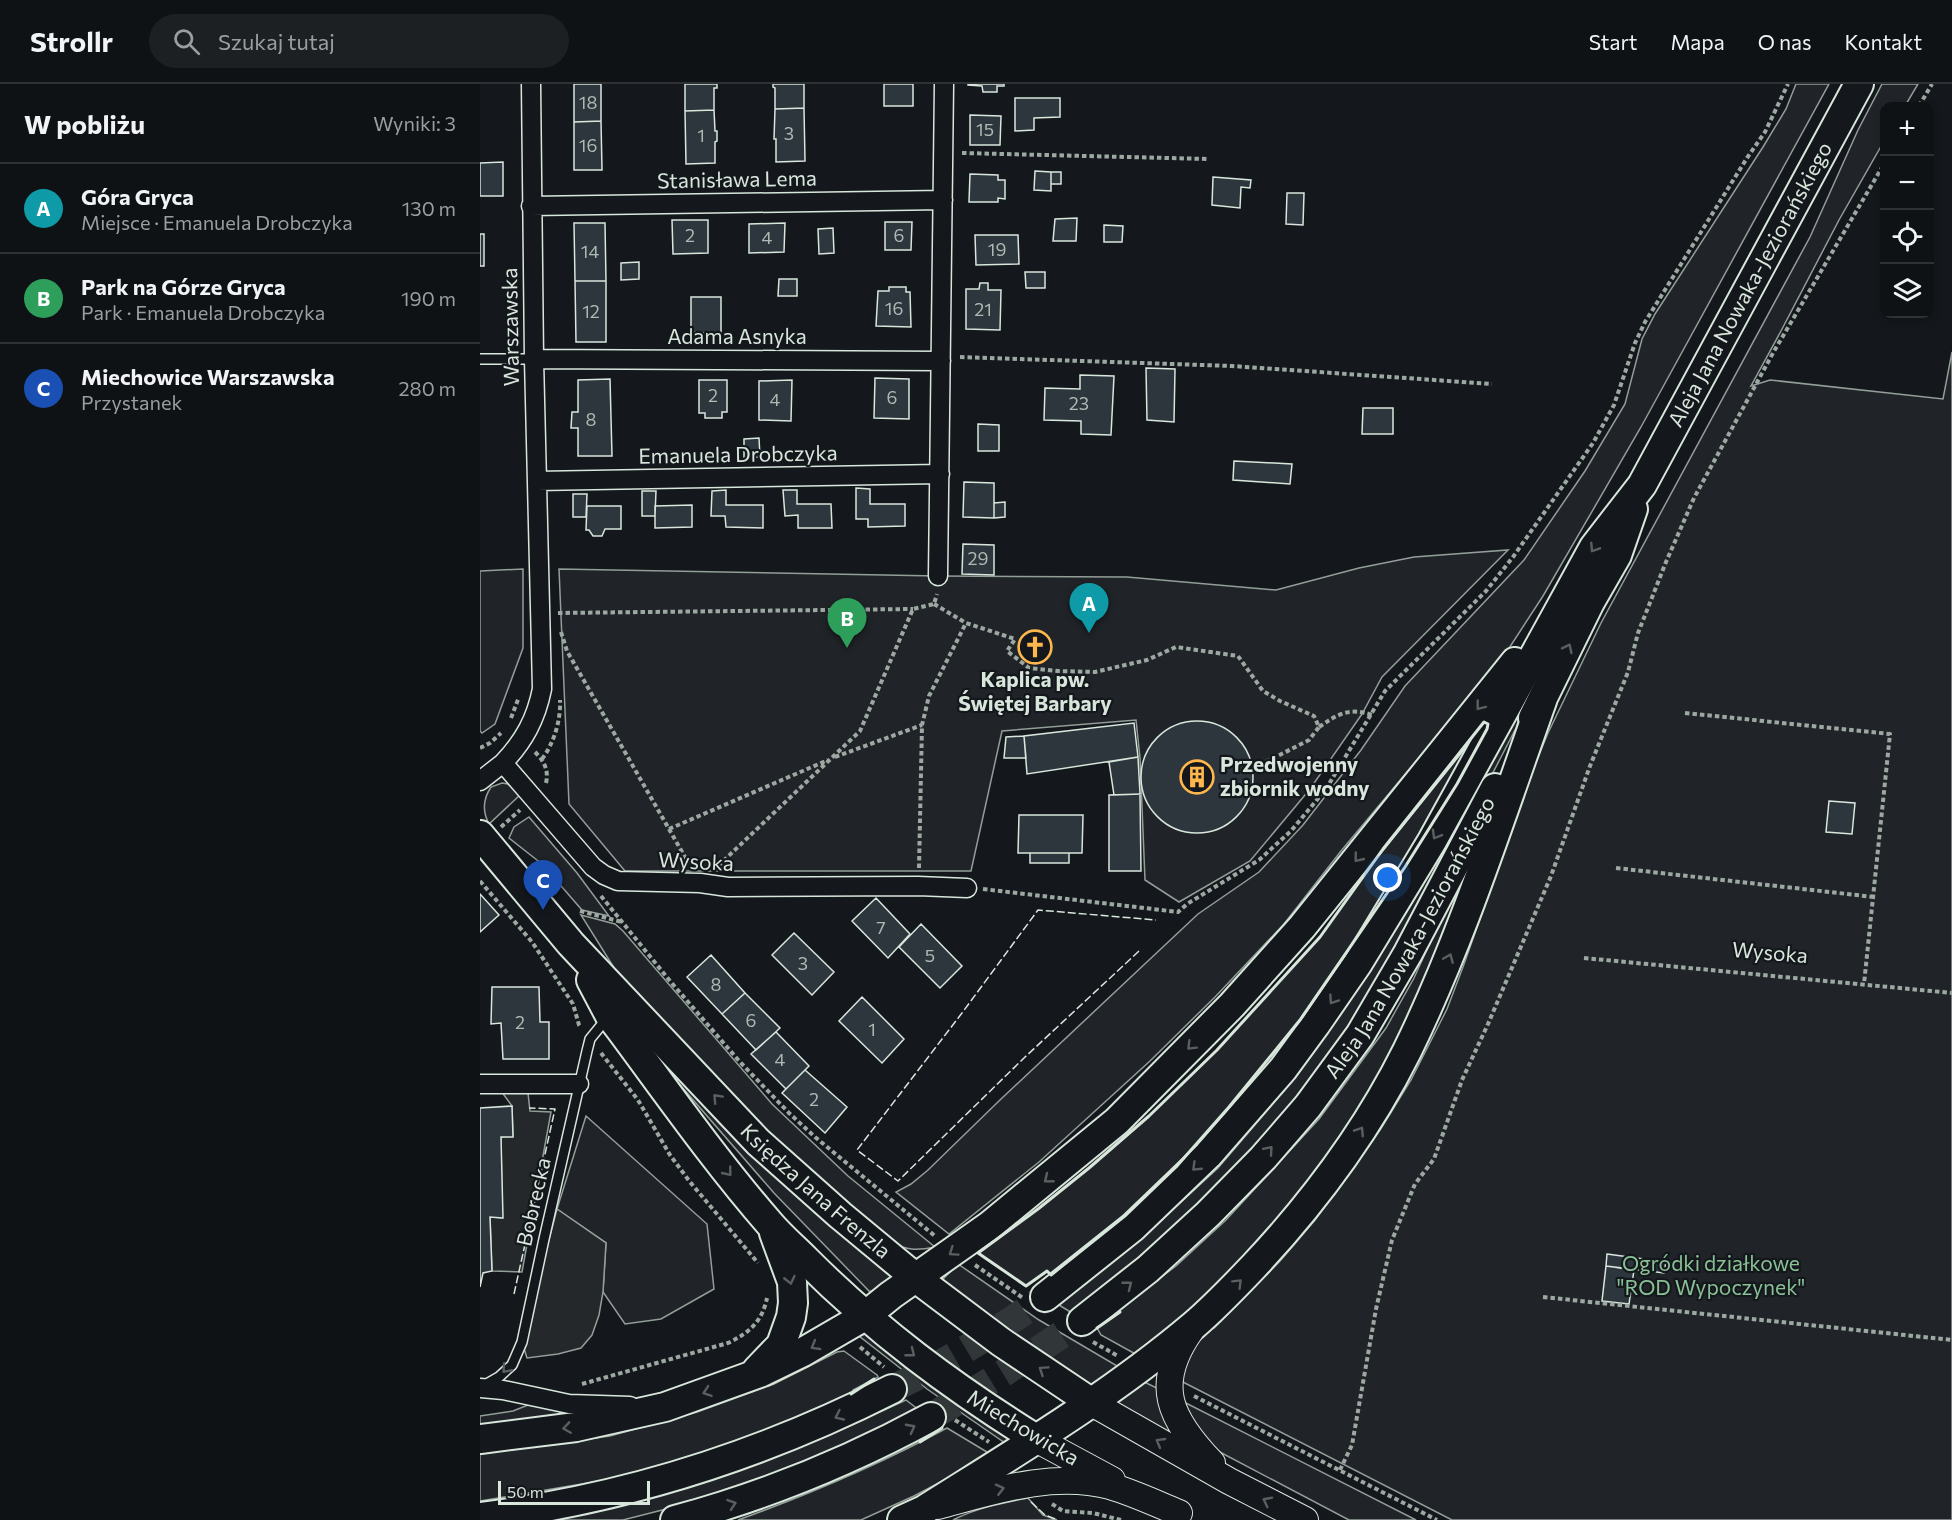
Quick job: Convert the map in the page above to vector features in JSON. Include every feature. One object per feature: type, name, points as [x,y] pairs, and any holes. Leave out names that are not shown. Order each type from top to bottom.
[{"type":"main road","name":"Aleja Jana Nowaka-Jeziorańskiego","points":[[1083,1329],[1208,1214],[1270,1149],[1308,1106],[1360,1035],[1408,953],[1542,701],[1590,602],[1617,555],[1642,485],[1859,84]]},
{"type":"main road","name":"Aleja Jana Nowaka-Jeziorańskiego","points":[[1037,1299],[1133,1227],[1208,1155],[1275,1078],[1316,1024],[1358,963],[1432,841],[1594,547],[1642,485]]},
{"type":"main road","points":[[480,1440],[576,1427],[665,1407],[748,1378],[803,1352],[865,1316],[1041,1185],[1117,1121],[1233,1005],[1317,908],[1568,593]]},
{"type":"main road","points":[[913,1515],[1092,1403],[1140,1368],[1196,1323],[1239,1282],[1314,1196],[1346,1153],[1375,1108],[1406,1053],[1457,937],[1542,701]]},
{"type":"main road","name":"Księdza Jana Frenzla","points":[[490,832],[571,944],[610,1016],[710,1150],[771,1225],[865,1316]]},
{"type":"main road","name":"Księdza Jana Frenzla","points":[[571,944],[758,1142],[840,1215],[916,1278],[1001,1342],[1092,1403]]},
{"type":"main road","points":[[748,1378],[781,1345],[791,1317],[792,1282],[771,1225]]},
{"type":"main road","name":"Miechowicka","points":[[865,1316],[955,1387],[1036,1438],[1095,1471],[1186,1516]]},
{"type":"main road","points":[[1196,1323],[1177,1352],[1171,1372],[1171,1396],[1179,1422],[1194,1444],[1229,1481]]},
{"type":"main road","points":[[480,1517],[596,1498],[692,1472],[806,1430],[892,1389]]},
{"type":"main road","points":[[1092,1403],[1229,1481],[1305,1520]]},
{"type":"main road","points":[[675,1520],[719,1508],[810,1475],[883,1443],[931,1418]]},
{"type":"main road","points":[[913,1515],[1007,1487],[1067,1481],[1110,1486],[1186,1516]]},
{"type":"street","name":"Warszawska","points":[[503,763],[517,748],[531,727],[542,689],[531,206],[531,84]]},
{"type":"street","points":[[938,576],[944,84]]},
{"type":"street","name":"Stanisława Lema","points":[[531,206],[943,200]]},
{"type":"street","name":"Adama Asnyka","points":[[534,359],[941,358]]},
{"type":"street","name":"Emanuela Drobczyka","points":[[537,481],[940,474]]},
{"type":"street","points":[[480,782],[503,763]]},
{"type":"street","name":"Wysoka","points":[[503,763],[593,867],[618,881],[700,883],[728,887],[967,888]]},
{"type":"street","points":[[480,1084],[579,1084]]},
{"type":"street","points":[[480,1388],[503,1390],[569,1404],[665,1407]]},
{"type":"lane","points":[[480,359],[534,359]]},
{"type":"lane","name":"Bobrecka","points":[[480,1388],[499,1377],[512,1365],[522,1342],[590,1039],[604,1020],[610,1016]]},
{"type":"path","points":[[967,888],[1178,912],[1187,904],[1259,860],[1291,831],[1326,789],[1385,691],[1486,591],[1514,556],[1593,443],[1614,405],[1635,343],[1645,322],[1746,158],[1765,132],[1788,84]]},
{"type":"path","points":[[1921,102],[1932,84]]},
{"type":"path","points":[[943,153],[1209,159]]},
{"type":"path","points":[[1340,1470],[1352,1445],[1374,1320],[1392,1240],[1415,1184],[1434,1159],[1462,1080],[1551,876],[1590,766],[1628,672],[1638,633],[1666,562],[1694,498],[1773,353],[1880,171]]},
{"type":"path","points":[[941,358],[1232,366],[1492,384]]},
{"type":"path","points":[[934,604],[937,595]]},
{"type":"path","points":[[913,609],[860,730],[700,883],[567,651],[554,613],[913,609],[934,604],[966,623],[1015,639],[1007,651],[1029,668],[1095,672],[1147,660],[1176,646],[1238,656],[1263,691],[1314,716],[1319,727]]},
{"type":"path","points":[[918,886],[922,725],[929,696],[966,623]]},
{"type":"path","points":[[545,786],[546,768],[542,759],[550,748],[558,722],[560,696]]},
{"type":"path","points":[[1262,764],[1309,740],[1319,727],[1337,715],[1358,710],[1372,715]]},
{"type":"path","points":[[1685,713],[1890,734],[1864,984]]},
{"type":"path","points":[[669,829],[832,758],[922,725]]},
{"type":"path","points":[[480,748],[503,731]]},
{"type":"path","points":[[490,832],[525,806]]},
{"type":"path","points":[[1616,868],[1874,897]]},
{"type":"path","points":[[480,881],[532,942],[573,1004],[579,1025],[638,1100],[670,1155],[762,1269]]},
{"type":"path","points":[[600,894],[670,981],[740,1062],[789,1113],[815,1137],[955,1250],[1037,1299]]},
{"type":"path","points":[[580,911],[622,922]]},
{"type":"path","name":"Wysoka","points":[[1584,958],[1952,993]]},
{"type":"path","points":[[581,1385],[728,1343],[744,1336],[762,1315],[767,1293]]},
{"type":"path","points":[[1543,1297],[1952,1340]]},
{"type":"path","points":[[1083,1329],[1140,1368]]},
{"type":"path","points":[[1170,1384],[1437,1520]]},
{"type":"green space","points":[[1796,84],[1829,84],[1641,427],[1543,596],[1504,656],[1341,851],[1284,924],[1215,997],[1150,1061],[1039,1162],[949,1234],[896,1192],[911,1184],[928,1170],[1198,914],[1259,872],[1303,825],[1361,750],[1405,686],[1524,560],[1585,471],[1625,404],[1642,339],[1655,314],[1763,147],[1786,109]]},
{"type":"green space","name":"Ogródki działkowe \"ROD Wypoczynek\"","points":[[1882,84],[1918,84],[1907,102],[1880,102],[1880,148],[1751,386],[1770,380],[1943,399],[1952,352],[1952,1520],[1452,1520],[1179,1380],[1184,1353],[1212,1325],[1214,1328],[1280,1261],[1315,1220],[1380,1130],[1411,1080],[1447,1009],[1531,774],[1548,733],[1601,623],[1810,237],[1858,130]]},
{"type":"green space","points":[[1508,550],[1382,677],[1362,714],[1310,789],[1250,861],[1179,902],[1145,880],[1140,758],[1136,720],[1002,731],[971,871],[625,871],[569,804],[559,569],[1127,577],[1276,590],[1359,568],[1414,557]]},
{"type":"green space","points":[[523,569],[523,648],[495,724],[482,733],[480,731],[480,571]]},
{"type":"green space","points":[[1517,716],[1520,716],[1516,728],[1398,952],[1367,1000],[1300,1092],[1252,1150],[1200,1204],[1153,1246],[1072,1313],[1054,1302],[1144,1236],[1218,1168],[1295,1078],[1368,973],[1406,913],[1458,826]]},
{"type":"green space","points":[[1484,722],[1488,724],[1371,916],[1300,1020],[1229,1107],[1176,1167],[1126,1215],[1051,1275],[1047,1272],[1026,1286],[978,1253],[1089,1168],[1149,1116],[1217,1050],[1320,937],[1383,849]]},
{"type":"green space","points":[[502,783],[508,784],[520,795],[489,824],[484,810],[486,796],[491,787]]},
{"type":"green space","points":[[529,817],[577,873],[609,916],[582,910],[542,864],[509,838],[514,827]]},
{"type":"green space","points":[[1469,868],[1421,1000],[1331,1157],[1223,1283],[1139,1356],[1101,1335],[1097,1328],[1119,1312],[1118,1309],[1176,1266],[1226,1220],[1319,1119],[1386,1028],[1414,978],[1448,903]]},
{"type":"green space","points":[[581,915],[615,924],[623,931],[772,1104],[848,1176],[935,1247],[912,1249],[889,1242],[734,1103],[616,971]]},
{"type":"green space","points":[[621,1017],[895,1275],[875,1292],[869,1291],[774,1193]]},
{"type":"green space","points":[[586,1116],[707,1224],[714,1289],[661,1319],[625,1324],[603,1292],[606,1243],[557,1209]]},
{"type":"green space","points":[[958,1264],[1039,1320],[1124,1370],[1094,1389],[1026,1346],[942,1280]]},
{"type":"green space","points":[[870,1335],[1012,1439],[1008,1445],[927,1389],[859,1336]]},
{"type":"green space","points":[[844,1351],[878,1377],[853,1390],[852,1396],[766,1431],[670,1465],[600,1481],[480,1501],[480,1454],[610,1436],[697,1412],[774,1384],[837,1352]]},
{"type":"green space","points":[[1138,1379],[1163,1391],[1176,1437],[1114,1401]]},
{"type":"green space","points":[[906,1400],[919,1410],[842,1446],[779,1471],[674,1507],[623,1520],[548,1520],[639,1500],[729,1474],[840,1430]]},
{"type":"green space","points":[[1180,1400],[1416,1520],[1349,1520],[1216,1450],[1202,1439]]},
{"type":"green space","points":[[528,1405],[559,1410],[560,1413],[553,1418],[480,1426],[480,1416],[513,1411]]},
{"type":"green space","points":[[947,1428],[992,1455],[914,1496],[861,1520],[738,1520],[844,1478]]},
{"type":"green space","points":[[1028,1498],[1043,1515],[1057,1520],[953,1520],[980,1509]]},
{"type":"shaded area","points":[[496,1084],[527,1084],[530,1111],[551,1112],[522,1272],[492,1271],[490,1217],[502,1218],[501,1137],[513,1136],[512,1106]]},
{"type":"shaded area","points":[[557,1209],[606,1243],[599,1315],[592,1335],[581,1348],[527,1358],[522,1342]]},
{"type":"building","points":[[574,84],[601,84],[601,121],[574,122]]},
{"type":"building","points":[[685,84],[717,84],[717,88],[714,88],[714,110],[685,111]]},
{"type":"building","points":[[773,84],[804,84],[804,108],[775,109]]},
{"type":"building","points":[[884,84],[913,84],[913,106],[884,106]]},
{"type":"building","points":[[968,84],[1004,84],[1004,86],[997,86],[997,92],[983,92],[982,86]]},
{"type":"building","points":[[1015,98],[1060,98],[1060,117],[1034,118],[1034,130],[1015,131]]},
{"type":"building","points":[[804,108],[805,161],[776,162],[775,109]]},
{"type":"building","points":[[714,110],[715,131],[717,131],[715,163],[686,164],[685,111]]},
{"type":"building","points":[[970,115],[1001,116],[1000,145],[970,145]]},
{"type":"building","points":[[601,121],[602,170],[574,170],[574,122]]},
{"type":"building","points":[[503,162],[503,196],[480,196],[480,163]]},
{"type":"building","points":[[1035,171],[1051,172],[1051,191],[1034,190]]},
{"type":"building","points":[[1051,172],[1061,172],[1061,184],[1051,184]]},
{"type":"building","points":[[970,174],[998,175],[998,180],[1005,180],[1005,199],[998,198],[998,202],[969,202]]},
{"type":"building","points":[[1213,177],[1251,180],[1250,188],[1241,187],[1240,208],[1212,205]]},
{"type":"building","points":[[1287,193],[1304,193],[1303,225],[1286,224]]},
{"type":"building","points":[[1077,218],[1076,241],[1053,241],[1055,219]]},
{"type":"building","points":[[672,220],[708,220],[708,253],[673,254]]},
{"type":"building","points":[[885,222],[912,222],[911,250],[885,250]]},
{"type":"building","points":[[574,223],[605,223],[606,281],[575,281]]},
{"type":"building","points":[[785,223],[784,252],[749,253],[749,224]]},
{"type":"building","points":[[1104,225],[1123,226],[1122,242],[1104,242]]},
{"type":"building","points":[[833,228],[834,253],[819,254],[818,229]]},
{"type":"building","points":[[480,234],[484,234],[484,266],[480,266]]},
{"type":"building","points":[[975,235],[1018,235],[1019,264],[976,265]]},
{"type":"building","points":[[639,262],[639,279],[621,280],[621,263]]},
{"type":"building","points":[[1025,272],[1045,272],[1045,288],[1026,288]]},
{"type":"building","points":[[779,279],[797,279],[797,296],[778,296]]},
{"type":"building","points":[[575,281],[606,281],[606,342],[576,342]]},
{"type":"building","points":[[980,283],[988,283],[988,290],[1001,290],[1000,330],[966,329],[966,289],[979,289]]},
{"type":"building","points":[[889,287],[906,287],[906,292],[910,292],[911,327],[876,326],[878,291],[889,291]]},
{"type":"building","points":[[691,297],[721,297],[721,334],[691,332]]},
{"type":"building","points":[[1146,368],[1175,369],[1174,422],[1147,420]]},
{"type":"building","points":[[1080,375],[1114,376],[1111,435],[1081,434],[1081,421],[1044,420],[1045,388],[1080,389]]},
{"type":"building","points":[[875,378],[909,379],[909,419],[874,418]]},
{"type":"building","points":[[610,379],[612,456],[578,456],[578,428],[571,428],[572,412],[578,412],[578,380]]},
{"type":"building","points":[[699,380],[727,380],[727,412],[722,412],[722,418],[705,418],[705,413],[699,413]]},
{"type":"building","points":[[792,380],[791,421],[759,420],[759,381]]},
{"type":"building","points":[[1363,408],[1393,408],[1393,434],[1362,434]]},
{"type":"building","points":[[978,424],[999,425],[999,451],[978,451]]},
{"type":"building","points":[[759,438],[760,457],[744,458],[744,439]]},
{"type":"building","points":[[1234,461],[1292,464],[1290,484],[1233,480]]},
{"type":"building","points":[[964,482],[994,483],[994,518],[963,517]]},
{"type":"building","points":[[856,488],[870,489],[870,504],[905,504],[905,526],[868,527],[868,519],[856,519]]},
{"type":"building","points":[[726,490],[726,505],[763,505],[763,528],[726,527],[725,516],[711,516],[712,491]]},
{"type":"building","points":[[783,490],[797,490],[797,504],[831,504],[832,528],[798,528],[798,515],[785,516]]},
{"type":"building","points":[[642,491],[656,491],[655,516],[642,516]]},
{"type":"building","points":[[573,494],[587,494],[586,517],[573,517]]},
{"type":"building","points":[[1005,502],[1005,517],[994,518],[994,503]]},
{"type":"building","points":[[692,505],[692,527],[655,528],[655,506]]},
{"type":"building","points":[[587,506],[621,506],[621,529],[605,529],[602,536],[593,536],[589,530],[586,530]]},
{"type":"building","points":[[963,544],[994,545],[994,575],[962,574]]},
{"type":"building","name":"Kaplica pw. Świętej Barbary","points":[[1029,636],[1046,648],[1048,653],[1046,656],[1041,656],[1023,645]]},
{"type":"building","name":"Przedwojenny zbiornik wodny","points":[[1197,721],[1218,725],[1237,737],[1249,756],[1253,777],[1249,798],[1237,817],[1218,829],[1197,833],[1176,829],[1157,817],[1145,798],[1141,777],[1145,756],[1157,737],[1176,725]]},
{"type":"building","points":[[1134,723],[1138,757],[1027,774],[1024,736]]},
{"type":"building","points":[[1024,736],[1026,758],[1004,758],[1006,737]]},
{"type":"building","points":[[1138,757],[1140,794],[1114,795],[1109,762]]},
{"type":"building","points":[[1140,794],[1141,871],[1109,871],[1109,795]]},
{"type":"building","points":[[1829,801],[1855,803],[1852,834],[1826,832]]},
{"type":"building","points":[[1019,815],[1083,815],[1082,853],[1018,853]]},
{"type":"building","points":[[1030,853],[1069,853],[1069,863],[1030,863]]},
{"type":"building","points":[[480,894],[499,915],[480,932]]},
{"type":"building","points":[[876,898],[910,934],[888,958],[852,921]]},
{"type":"building","points":[[921,924],[962,966],[940,988],[899,947]]},
{"type":"building","points":[[794,933],[834,972],[812,995],[772,955]]},
{"type":"building","points":[[711,955],[745,993],[722,1014],[687,977]]},
{"type":"building","points":[[492,987],[539,987],[540,1022],[549,1022],[549,1059],[503,1059],[501,1023],[491,1024]]},
{"type":"building","points":[[745,993],[780,1028],[756,1050],[722,1014]]},
{"type":"building","points":[[862,997],[904,1039],[882,1063],[839,1021]]},
{"type":"building","points":[[776,1032],[809,1066],[786,1089],[751,1054]]},
{"type":"building","points":[[805,1070],[847,1107],[825,1133],[782,1093]]},
{"type":"building","points":[[512,1106],[513,1137],[501,1137],[503,1218],[490,1217],[492,1271],[483,1273],[480,1287],[480,1108]]},
{"type":"building","points":[[1607,1254],[1666,1262],[1664,1273],[1606,1266]]},
{"type":"building","points":[[1606,1266],[1634,1270],[1629,1304],[1602,1301]]},
{"type":"tunnel","points":[[892,1389],[932,1369],[1045,1297]]},
{"type":"tunnel","points":[[931,1417],[1082,1321]]},
{"type":"fence","points":[[1139,951],[1024,1058],[898,1181],[857,1150],[1038,910],[1156,920]]},
{"type":"fence","points":[[514,1294],[555,1109],[529,1108]]},
{"type":"fence","points":[[1031,1502],[1045,1515],[1058,1520]]},
{"type":"wall","points":[[1484,722],[1488,724],[1487,729],[1457,784],[1405,867],[1300,1020],[1229,1107],[1176,1167],[1126,1215],[1051,1275],[1047,1271],[1026,1286],[978,1253],[1089,1168],[1149,1116],[1217,1050],[1320,937],[1383,849],[1484,722]]},
{"type":"wall","points":[[1097,1328],[1120,1312]]},
{"type":"wall","points":[[851,1394],[874,1379]]},
{"type":"wall","points":[[920,1442],[942,1428]]},
{"type":"place","name":"Góra Gryca","points":[[1089,633]]},
{"type":"place","name":"Kaplica pw. Świętej Barbary","points":[[1035,647]]},
{"type":"place","name":"Park na Górze Gryca","points":[[847,648]]},
{"type":"place","name":"Przedwojenny zbiornik wodny","points":[[1197,777]]},
{"type":"place","name":"Miechowice Warszawska","points":[[543,910]]}]
